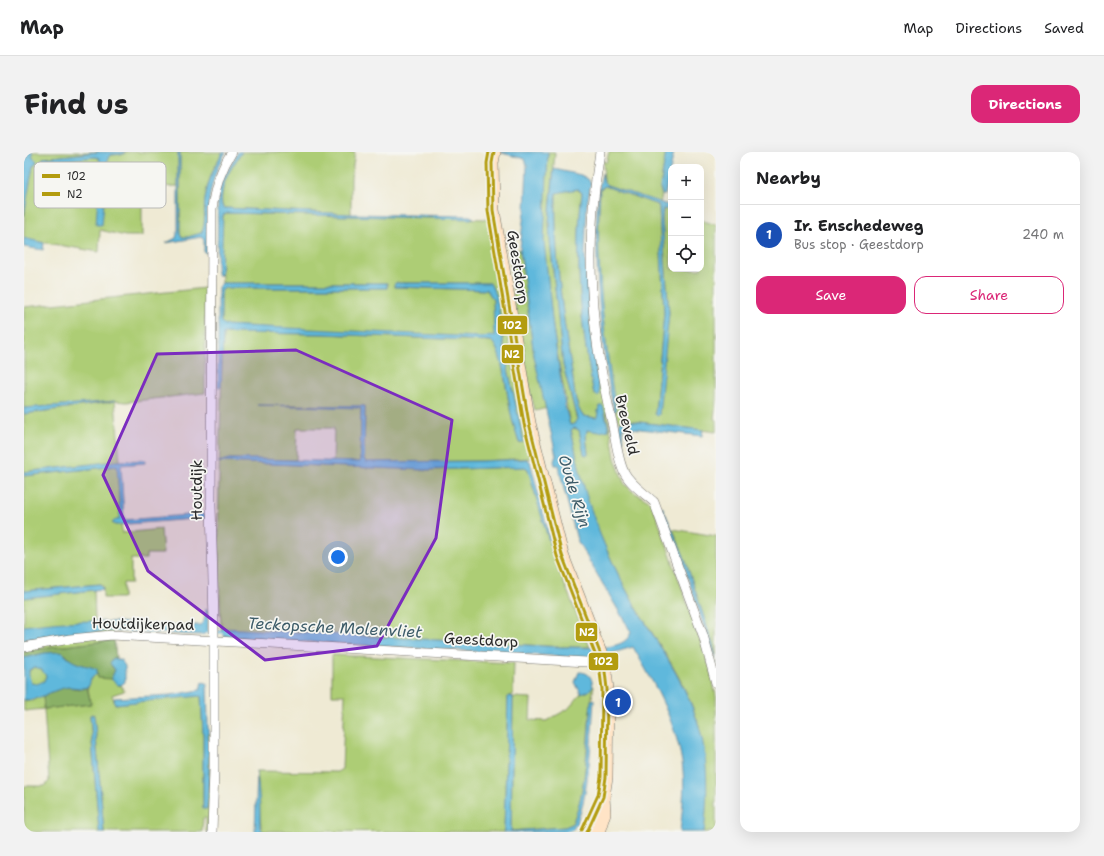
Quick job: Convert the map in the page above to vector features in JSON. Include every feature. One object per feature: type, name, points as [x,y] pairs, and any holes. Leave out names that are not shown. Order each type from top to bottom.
[{"type":"main road","name":"Geestdorp","points":[[494,152],[492,163],[493,210],[529,423],[562,555],[603,661],[607,713],[606,777],[603,797],[604,813],[598,832]]},
{"type":"main road","name":"Geestdorp","points":[[587,832],[603,797]]},
{"type":"street","name":"Houtdijk","points":[[212,832],[214,622],[211,505],[212,208],[214,190],[221,171],[232,152]]},
{"type":"street","name":"Breeveld","points":[[600,152],[592,206],[590,269],[594,329],[606,399],[624,472],[638,488],[654,502],[703,635],[716,683]]},
{"type":"street","name":"Houtdijkerpad","points":[[24,647],[70,639],[112,635],[214,637]]},
{"type":"street","name":"Geestdorp","points":[[214,637],[603,661]]},
{"type":"highlighted area","points":[[296,350],[452,420],[436,538],[377,646],[265,660],[148,571],[103,475],[157,354]]},
{"type":"green space","points":[[32,152],[98,152],[43,158],[95,157],[99,158],[100,162],[35,162]]},
{"type":"green space","points":[[125,152],[178,152],[178,186],[166,187],[166,162],[101,162],[110,155],[124,154]]},
{"type":"green space","points":[[180,152],[223,152],[214,169],[207,189],[204,230],[202,233],[188,237],[182,237],[180,233]]},
{"type":"green space","points":[[242,152],[355,152],[351,178],[351,214],[225,208],[222,206],[222,191],[224,184]]},
{"type":"green space","points":[[548,152],[555,152],[549,222],[563,365],[577,420],[574,424],[570,425],[553,328],[543,241]]},
{"type":"green space","points":[[609,152],[666,152],[660,188],[662,195],[660,203],[607,185],[604,182],[603,160],[606,163]]},
{"type":"green space","points":[[34,165],[34,208],[142,208],[142,236],[125,236],[100,230],[99,252],[24,238],[26,202]]},
{"type":"green space","points":[[605,186],[658,205],[659,208],[664,313],[655,414],[657,416],[669,313],[662,219],[663,209],[668,210],[668,272],[704,272],[704,221],[716,225],[716,400],[714,419],[716,420],[716,432],[632,421],[619,422],[615,412],[601,307],[598,244],[600,189]]},
{"type":"green space","points":[[575,188],[582,193],[579,243],[580,294],[589,370],[594,394],[596,395],[588,306],[591,306],[615,458],[624,483],[632,491],[652,503],[711,671],[716,697],[716,832],[704,832],[706,776],[703,746],[697,720],[681,682],[619,576],[601,536],[585,492],[571,429],[574,428],[579,430],[584,454],[586,455],[588,453],[586,436],[587,430],[609,430],[606,415],[599,406],[597,418],[583,416],[580,411],[575,394],[565,328],[556,238],[556,193]]},
{"type":"green space","points":[[228,213],[489,219],[518,394],[532,458],[481,461],[366,462],[364,459],[365,406],[288,405],[361,408],[360,462],[333,462],[334,428],[297,428],[296,460],[229,459],[220,462],[425,470],[525,467],[528,469],[554,558],[590,647],[562,647],[221,628],[219,517],[220,443],[223,333],[324,334],[491,341],[499,354],[512,419],[519,443],[524,441],[506,360],[497,297],[490,283],[396,283],[394,285],[395,287],[487,290],[493,299],[495,331],[494,336],[491,337],[436,337],[224,325],[221,322],[221,291],[225,288],[387,288],[388,285],[387,283],[222,283],[221,235],[223,215]]},
{"type":"green space","points":[[520,249],[534,356],[547,408],[535,411],[519,332],[511,272],[510,252]]},
{"type":"green space","points":[[205,288],[205,393],[126,402],[115,401],[120,461],[24,472],[24,414],[111,402],[24,408],[24,307]]},
{"type":"green space","points":[[117,466],[120,513],[119,519],[112,523],[115,525],[121,524],[122,533],[161,529],[163,554],[146,554],[146,559],[131,559],[131,583],[123,583],[123,598],[103,598],[103,586],[100,584],[24,591],[24,476]]},
{"type":"green space","points":[[673,529],[716,536],[716,655],[684,556]]},
{"type":"green space","points":[[94,590],[95,621],[24,626],[24,598]]},
{"type":"green space","points":[[112,631],[114,640],[24,651],[24,640],[56,635]]},
{"type":"green space","points":[[114,640],[116,658],[113,658],[111,665],[115,670],[111,679],[98,678],[97,673],[93,668],[73,662],[65,654],[45,653],[24,658],[24,651]]},
{"type":"green space","points":[[332,655],[514,663],[513,694],[508,697],[504,832],[262,831],[257,771],[337,772],[342,769],[345,695],[332,695]]},
{"type":"green space","points":[[37,667],[43,670],[46,676],[43,682],[37,685],[31,682],[28,676],[31,670]]},
{"type":"green space","points":[[96,674],[97,676],[113,679],[118,685],[121,685],[124,691],[112,695],[115,704],[201,695],[203,734],[203,808],[207,809],[208,734],[211,734],[209,832],[206,832],[206,818],[203,818],[202,832],[104,832],[94,714],[90,715],[99,832],[24,832],[24,786],[45,786],[49,781],[44,709],[91,704],[88,688],[90,681]]},
{"type":"green space","points":[[594,686],[582,792],[572,824],[565,827],[511,831],[513,697],[531,698],[530,720],[546,721],[568,709],[581,694],[589,691]]},
{"type":"green space","points":[[65,687],[82,689],[87,687],[91,704],[44,709],[43,695]]},
{"type":"green space","points":[[43,695],[44,709],[24,711],[24,700],[33,701]]},
{"type":"water","points":[[28,152],[32,152],[33,158],[37,161],[34,162],[33,166],[24,216],[24,159],[28,158]]},
{"type":"water","points":[[98,152],[125,152],[124,154],[110,155],[108,162],[100,162],[99,158],[95,157],[44,162],[42,161],[43,158]]},
{"type":"water","points":[[178,152],[180,152],[180,233],[182,237],[188,237],[201,233],[203,229],[206,192],[212,174],[223,152],[226,152],[214,177],[211,189],[208,213],[207,253],[204,252],[204,240],[201,237],[166,243],[176,238],[178,229]]},
{"type":"water","points":[[238,152],[242,152],[230,171],[222,191],[222,206],[225,208],[351,214],[470,216],[474,218],[228,213],[223,215],[221,275],[217,275],[218,196],[221,182]]},
{"type":"water","name":"Oude Rijn","points":[[498,152],[548,152],[544,241],[553,328],[565,406],[570,425],[574,424],[577,419],[563,365],[550,240],[549,222],[554,169],[581,175],[588,179],[591,183],[587,204],[585,255],[592,344],[600,394],[598,396],[594,394],[582,320],[579,243],[582,193],[578,189],[556,193],[556,238],[565,328],[578,406],[583,416],[597,418],[599,406],[603,406],[609,430],[599,432],[587,430],[586,436],[588,454],[586,455],[584,454],[579,430],[574,428],[571,430],[585,492],[604,544],[619,576],[681,683],[697,720],[706,762],[707,790],[704,832],[680,832],[684,779],[677,738],[665,707],[650,676],[633,647],[591,658],[255,639],[224,636],[221,628],[590,648],[611,646],[627,639],[631,632],[577,540],[558,465],[555,465],[554,461],[556,455],[534,356],[520,249],[525,211],[527,165],[525,159]]},
{"type":"water","points":[[666,152],[674,152],[671,164],[668,164],[668,181],[665,195],[662,195],[660,188]]},
{"type":"water","points":[[602,173],[604,182],[607,185],[668,205],[668,210],[663,209],[662,219],[669,313],[659,415],[657,416],[655,414],[664,313],[659,208],[658,205],[605,186],[600,189],[600,273],[604,328],[616,411],[614,412],[602,337],[599,299],[596,217]]},
{"type":"water","points":[[97,208],[104,208],[102,225],[96,225]]},
{"type":"water","points":[[24,238],[44,243],[43,250],[24,247]]},
{"type":"water","points":[[222,283],[387,283],[387,288],[225,288],[221,291],[221,322],[224,325],[479,337],[494,336],[493,299],[487,290],[395,287],[394,285],[395,283],[490,283],[497,297],[506,360],[524,442],[519,443],[512,419],[499,354],[491,341],[324,334],[223,333],[221,387],[218,387],[218,287]]},
{"type":"water","points":[[115,401],[24,414],[24,408]]},
{"type":"water","points":[[257,405],[365,406],[364,459],[366,462],[526,459],[530,461],[555,558],[554,559],[528,469],[525,467],[425,470],[218,462],[229,459],[255,459],[360,462],[361,408]]},
{"type":"water","points":[[632,421],[703,430],[702,436],[623,427],[624,453],[621,453],[618,437],[619,422]]},
{"type":"water","points":[[145,460],[145,463],[121,465],[124,520],[200,514],[206,515],[206,518],[115,525],[112,522],[119,519],[120,513],[117,466],[24,476],[24,472],[116,461]]},
{"type":"water","points":[[662,506],[684,556],[713,645],[716,663],[681,557],[662,512]]},
{"type":"water","points":[[100,584],[103,589],[24,598],[24,591]]},
{"type":"water","points":[[206,609],[208,610],[208,630],[203,635],[109,631],[56,635],[24,640],[24,626],[51,623],[95,621],[161,625],[200,625],[204,621]]},
{"type":"water","points":[[45,653],[63,653],[75,662],[97,669],[97,673],[91,679],[89,686],[80,688],[67,687],[34,699],[24,700],[24,658]],"holes":[[[34,667],[41,669],[46,676],[44,681],[37,684],[31,683],[29,670]]]},
{"type":"water","points":[[113,658],[121,660],[125,666],[125,682],[121,685],[118,685],[111,679],[115,670],[110,663]]},
{"type":"water","points":[[579,672],[588,674],[592,680],[593,687],[589,691],[581,694],[575,682]]},
{"type":"water","points":[[202,682],[207,683],[209,771],[207,809],[203,809],[203,734],[201,696],[115,704],[114,698],[171,695],[200,690]]},
{"type":"water","points":[[508,696],[513,697],[511,831],[565,827],[572,824],[577,811],[584,780],[591,700],[594,700],[591,748],[586,786],[583,804],[573,829],[564,832],[503,832]]},
{"type":"water","points":[[94,714],[104,832],[99,832],[90,715]]},
{"type":"water","points":[[257,771],[260,828],[264,832],[255,832]]},
{"type":"waterway","name":"Teckopsche Molenvliet","points":[[204,632],[225,632]]},
{"type":"transit line","name":"N2","points":[[489,152],[487,163],[488,211],[524,424],[557,556],[599,664],[602,689],[601,777],[598,795],[582,830]]},
{"type":"transit line","name":"102","points":[[494,152],[492,163],[493,210],[529,423],[562,555],[604,663],[607,689],[606,777],[603,797],[587,832]]},
{"type":"place","name":"Ir. Enschedeweg","points":[[618,702]]}]
